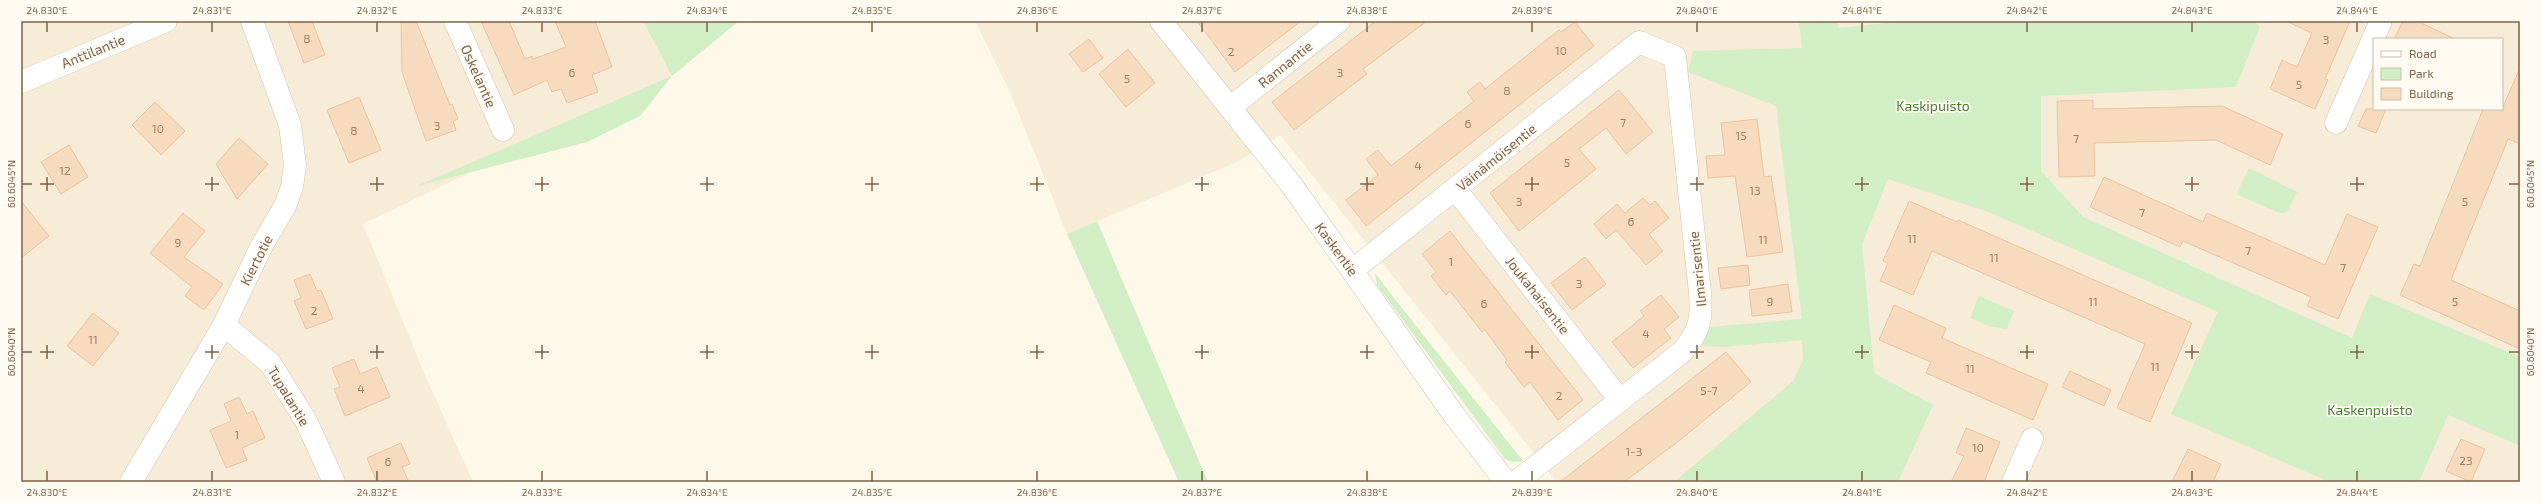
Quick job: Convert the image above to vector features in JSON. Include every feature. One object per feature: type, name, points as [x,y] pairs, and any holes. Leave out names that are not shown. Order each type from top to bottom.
[{"type":"street","name":"Anttilantie","points":[[21,82],[166,21]]},
{"type":"street","name":"Kiertotie","points":[[131,482],[224,325],[261,247],[285,206],[292,187],[295,165],[294,140],[290,125],[252,21]]},
{"type":"street","name":"Oskelantie","points":[[455,21],[503,130]]},
{"type":"street","name":"Kaskentie","points":[[1162,21],[1231,107],[1353,270],[1454,415],[1506,482]]},
{"type":"street","name":"Rannantie","points":[[1231,107],[1339,21]]},
{"type":"street","points":[[2374,38],[2381,21]]},
{"type":"street","points":[[2336,123],[2373,39]]},
{"type":"street","name":"Väinämöisentie","points":[[1353,270],[1456,190],[1639,42]]},
{"type":"street","name":"Ilmarisentie","points":[[1516,482],[1683,351],[1696,335],[1702,315],[1675,57],[1639,42]]},
{"type":"street","name":"Joukahaisentie","points":[[1456,190],[1620,400]]},
{"type":"street","name":"Tupalantie","points":[[224,325],[270,363],[306,422],[334,482]]},
{"type":"street","points":[[2013,482],[2032,439]]},
{"type":"shaded area","points":[[21,21],[672,21],[672,76],[363,224],[425,375],[473,482],[21,482]]},
{"type":"shaded area","points":[[975,21],[2520,21],[2520,482],[1557,482],[1280,135],[1239,161],[1067,234],[1010,92]]},
{"type":"green space","points":[[643,21],[739,21],[672,76]]},
{"type":"green space","points":[[1799,21],[1837,21],[1838,28],[1906,21],[2254,21],[2260,27],[2236,87],[2041,96],[2041,171],[2083,217],[2352,338],[2370,294],[2520,357],[2520,446],[2448,415],[2419,482],[2330,482],[2171,414],[2218,312],[1991,213],[1888,179],[1862,244],[1874,373],[1933,405],[1898,482],[1674,482],[1793,381],[1803,360],[1802,340],[1724,347],[1702,346],[1709,327],[1802,319],[1776,106],[1688,72],[1693,51],[1802,48]]},
{"type":"green space","points":[[672,76],[640,116],[587,142],[417,186]]},
{"type":"green space","points":[[2249,168],[2297,192],[2287,212],[2279,213],[2236,194]]},
{"type":"green space","points":[[1097,221],[1208,482],[1179,482],[1067,234]]},
{"type":"green space","points":[[1375,273],[1523,461],[1513,462],[1505,459],[1377,285]]},
{"type":"green space","points":[[1979,296],[2014,311],[2007,329],[1992,327],[1970,318]]},
{"type":"building","points":[[288,21],[312,21],[325,55],[304,63]]},
{"type":"building","points":[[401,21],[416,21],[450,105],[452,104],[458,119],[453,121],[456,130],[426,141],[402,72]]},
{"type":"building","points":[[481,21],[509,21],[525,59],[532,56],[533,59],[566,47],[555,21],[595,21],[612,67],[592,75],[598,92],[567,103],[561,89],[552,92],[547,80],[514,95]]},
{"type":"building","points":[[1197,21],[1301,21],[1235,72]]},
{"type":"building","points":[[1376,21],[1427,21],[1363,69],[1367,74],[1294,130],[1272,102]]},
{"type":"building","points":[[2286,21],[2350,21],[2325,79],[2328,80],[2315,109],[2270,89],[2282,60],[2297,67],[2312,33]]},
{"type":"building","points":[[2403,21],[2417,21],[2453,38],[2394,38]]},
{"type":"building","points":[[1575,22],[1594,46],[1366,226],[1346,200],[1378,175],[1366,159],[1378,150],[1391,166],[1474,101],[1467,92],[1480,82],[1485,89],[1559,30],[1561,32]]},
{"type":"building","points":[[1089,39],[1103,58],[1083,72],[1069,54]]},
{"type":"building","points":[[1128,49],[1155,83],[1126,107],[1099,74]]},
{"type":"building","points":[[2520,68],[2520,144],[2508,139],[2451,280],[2520,311],[2520,349],[2400,295],[2414,264],[2420,266],[2483,110],[2503,110],[2503,107]]},
{"type":"building","points":[[1619,90],[1653,132],[1626,154],[1606,128],[1579,149],[1596,169],[1519,231],[1490,193]]},
{"type":"building","points":[[359,97],[381,150],[349,163],[327,110]]},
{"type":"building","points":[[2093,100],[2093,109],[2222,106],[2283,134],[2270,165],[2216,140],[2094,143],[2095,176],[2059,177],[2057,101]]},
{"type":"building","points":[[155,102],[185,131],[161,155],[132,125]]},
{"type":"building","points":[[2366,109],[2386,110],[2376,133],[2358,126]]},
{"type":"building","points":[[1757,119],[1764,177],[1771,176],[1783,252],[1747,257],[1735,176],[1708,178],[1706,156],[1725,155],[1721,123]]},
{"type":"building","points":[[239,138],[268,164],[237,199],[216,164]]},
{"type":"building","points":[[69,145],[88,177],[61,194],[41,162]]},
{"type":"building","points":[[2104,177],[2203,222],[2207,213],[2325,265],[2347,214],[2378,227],[2338,319],[2307,306],[2311,297],[2183,241],[2180,247],[2090,207]]},
{"type":"building","points":[[1643,198],[1650,205],[1655,201],[1669,218],[1649,234],[1663,251],[1646,265],[1616,230],[1606,239],[1594,224],[1617,204],[1625,213]]},
{"type":"building","points":[[21,201],[49,236],[21,258]]},
{"type":"building","points":[[1909,201],[1957,222],[1958,220],[2192,323],[2150,422],[2117,408],[2145,344],[1932,251],[1913,295],[1880,281],[1888,263],[1883,261]]},
{"type":"building","points":[[183,213],[205,231],[184,257],[223,284],[204,310],[185,296],[192,287],[150,253]]},
{"type":"building","points":[[1450,231],[1583,400],[1558,420],[1530,382],[1524,387],[1505,362],[1507,360],[1485,330],[1482,332],[1450,291],[1446,295],[1431,276],[1436,272],[1422,254]]},
{"type":"building","points":[[1585,257],[1606,284],[1572,310],[1551,283]]},
{"type":"building","points":[[1748,265],[1750,285],[1721,289],[1718,268]]},
{"type":"building","points":[[310,274],[317,291],[321,290],[333,319],[306,329],[294,301],[301,298],[294,280]]},
{"type":"building","points":[[1788,284],[1792,312],[1752,316],[1749,290]]},
{"type":"building","points":[[1661,295],[1679,317],[1664,329],[1671,338],[1633,368],[1612,342],[1644,316],[1640,311]]},
{"type":"building","points":[[1894,305],[1946,328],[1942,338],[2048,384],[2033,420],[1926,373],[1931,362],[1879,340]]},
{"type":"building","points":[[93,313],[119,333],[93,366],[67,346]]},
{"type":"building","points":[[1726,352],[1751,382],[1680,440],[1624,482],[1560,482]]},
{"type":"building","points":[[354,359],[360,374],[377,367],[390,397],[345,416],[334,389],[340,387],[332,368]]},
{"type":"building","points":[[2070,371],[2111,390],[2104,406],[2062,387]]},
{"type":"building","points":[[239,397],[247,414],[253,411],[265,438],[242,448],[247,460],[226,468],[210,430],[231,421],[224,404]]},
{"type":"building","points":[[1966,428],[2000,442],[1984,482],[1951,482],[1964,456],[1956,453]]},
{"type":"building","points":[[2461,439],[2485,449],[2471,482],[2446,471]]},
{"type":"building","points":[[401,443],[410,464],[402,467],[409,482],[377,482],[367,458]]},
{"type":"building","points":[[2188,449],[2221,464],[2213,482],[2172,482]]},
{"type":"park label","name":"Kaskipuisto","points":[[1933,105]]},
{"type":"park label","name":"Kaskenpuisto","points":[[2370,409]]}]
